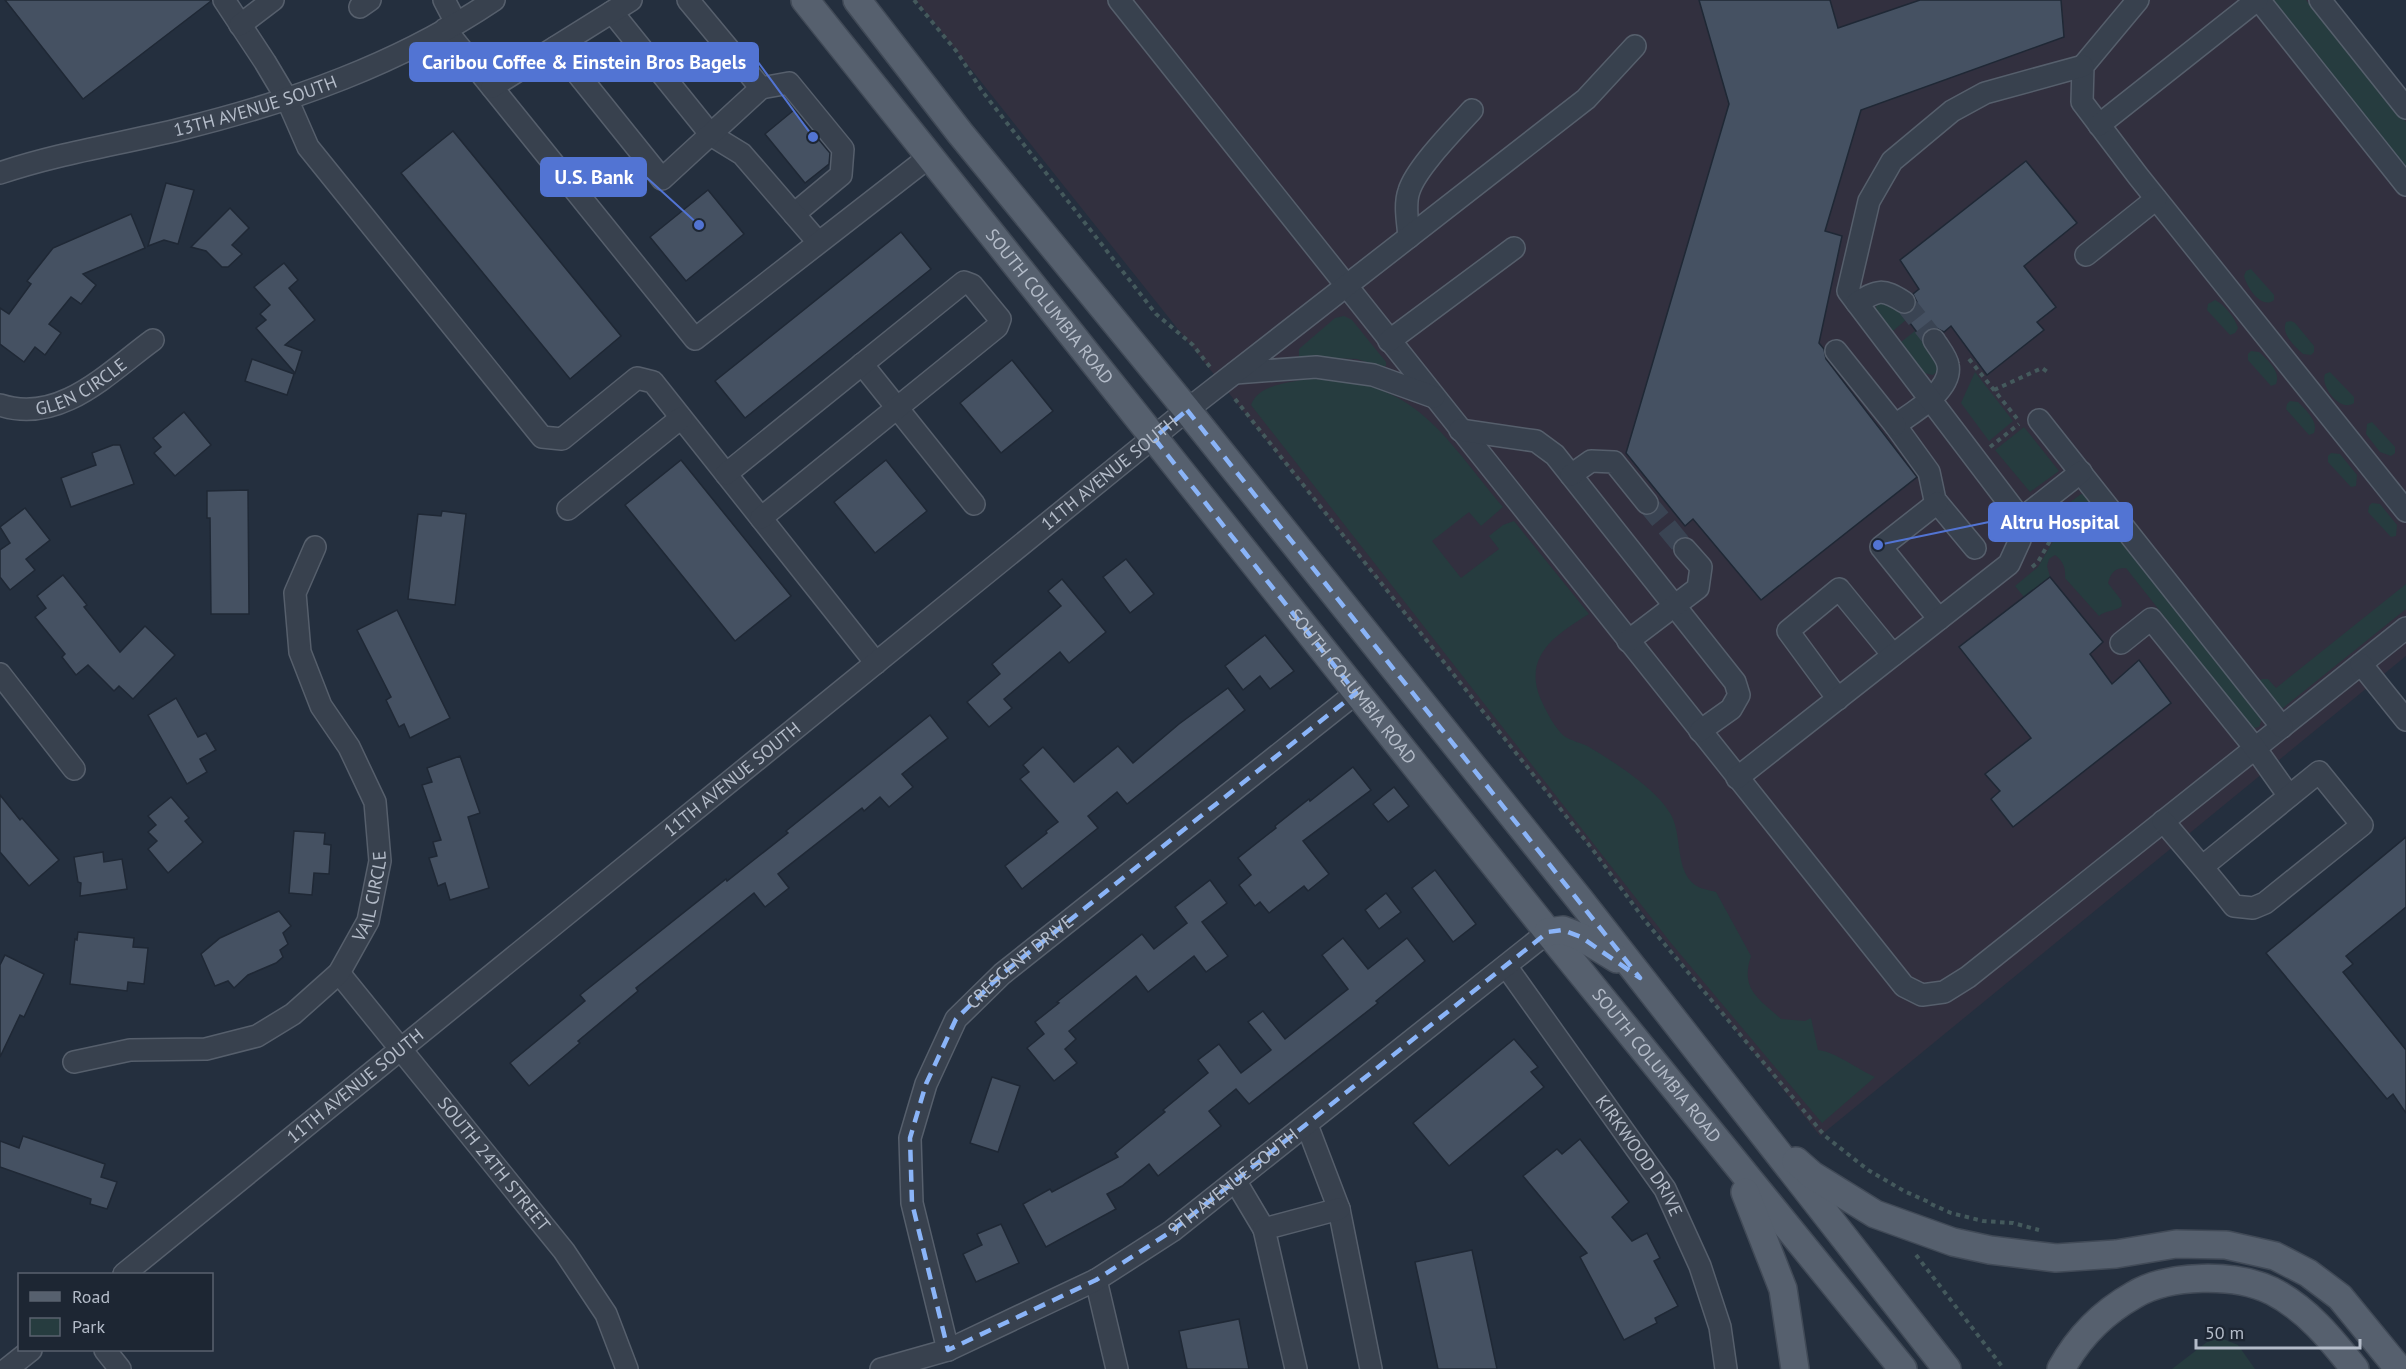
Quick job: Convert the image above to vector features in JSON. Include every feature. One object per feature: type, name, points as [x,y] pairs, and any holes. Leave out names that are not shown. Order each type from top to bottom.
[{"type":"main road","name":"SOUTH COLUMBIA ROAD","points":[[805,0],[1356,693],[1903,1369]]},
{"type":"main road","points":[[857,0],[960,133],[1187,410],[1640,978],[1947,1369]]},
{"type":"main road","points":[[1548,932],[1563,930],[1581,937],[1611,953],[1640,978]]},
{"type":"main road","points":[[1760,1132],[1812,1175],[1875,1214],[1953,1242],[1990,1250],[2056,1258],[2116,1254],[2176,1244],[2226,1245],[2275,1256],[2308,1273],[2340,1297],[2399,1369]]},
{"type":"main road","points":[[1730,1158],[1754,1210],[1784,1289],[1795,1369]]},
{"type":"main road","points":[[2061,1369],[2072,1348],[2097,1321],[2135,1294],[2171,1282],[2208,1277],[2241,1281],[2271,1291],[2310,1316],[2355,1369]]},
{"type":"street","points":[[224,0],[287,99],[308,147],[542,437],[562,439],[637,378],[653,382],[876,663]]},
{"type":"street","points":[[240,25],[273,0]]},
{"type":"street","points":[[444,0],[451,26],[492,87],[695,339],[929,156]]},
{"type":"street","name":"13TH AVENUE SOUTH","points":[[0,173],[27,164],[179,130],[287,99],[353,75],[418,45],[494,0]]},
{"type":"street","points":[[492,87],[631,0]]},
{"type":"street","points":[[688,0],[761,88]]},
{"type":"street","points":[[1119,0],[1888,969],[1904,986],[1922,995],[1944,992],[1968,977],[2406,628]]},
{"type":"street","points":[[1737,778],[2009,564],[2020,540],[2021,519],[1848,291],[1869,201],[1892,161],[1952,111],[1985,93],[2083,66],[2138,0]]},
{"type":"street","points":[[2100,125],[2258,0],[2406,185]]},
{"type":"street","points":[[2320,0],[2406,108]]},
{"type":"street","points":[[612,12],[711,135],[742,154],[819,242]]},
{"type":"street","name":"11TH AVENUE SOUTH","points":[[125,1273],[1187,410],[1586,99],[1635,46]]},
{"type":"street","points":[[556,47],[662,179],[761,88],[789,83],[843,149],[841,176],[794,214]]},
{"type":"street","points":[[2083,66],[2082,102],[2156,199],[2406,512]]},
{"type":"street","points":[[1409,237],[1407,204],[1409,190],[1429,160],[1472,110]]},
{"type":"street","points":[[2086,255],[2156,199]]},
{"type":"street","points":[[1389,341],[1514,248]]},
{"type":"street","points":[[726,474],[964,282],[972,285],[1000,319],[997,327],[761,518]]},
{"type":"street","points":[[1857,303],[1876,291],[1889,292],[1904,302]]},
{"type":"street","name":"GLEN CIRCLE","points":[[0,405],[14,409],[45,409],[76,397],[153,340]]},
{"type":"street","points":[[1894,425],[1931,399],[1943,386],[1948,364],[1934,340]]},
{"type":"street","points":[[1836,351],[1929,472],[1937,503],[1975,548]]},
{"type":"street","points":[[862,364],[974,504]]},
{"type":"street","points":[[1235,373],[1316,367],[1372,375],[1434,397]]},
{"type":"street","points":[[568,509],[681,418]]},
{"type":"street","points":[[2030,421],[2081,472],[2282,727]]},
{"type":"street","points":[[1460,430],[1536,441],[1555,455],[1676,606],[1735,682],[1739,695],[1731,709],[1700,731]]},
{"type":"street","points":[[1571,475],[1591,460],[1614,462],[1647,503]]},
{"type":"street","points":[[2021,519],[2081,472]]},
{"type":"street","points":[[1937,503],[1881,547],[1939,619]]},
{"type":"street","name":"VAIL CIRCLE","points":[[74,1062],[130,1050],[206,1049],[257,1036],[293,1014],[339,973],[368,921],[380,861],[375,802],[349,747],[321,706],[300,652],[295,593],[315,547]]},
{"type":"street","points":[[1628,641],[1698,588],[1701,567],[1685,549]]},
{"type":"street","points":[[1838,699],[1788,631],[1839,589],[1893,655]]},
{"type":"street","points":[[2121,643],[2151,619],[2255,748],[2289,796]]},
{"type":"street","points":[[2361,664],[2404,714]]},
{"type":"street","points":[[0,674],[74,769]]},
{"type":"street","name":"CRESCENT DRIVE","points":[[948,1350],[912,1203],[910,1138],[926,1084],[956,1018],[1002,974],[1356,693]]},
{"type":"street","points":[[2163,821],[2234,906],[2253,908],[2265,903],[2362,825],[2319,772],[2202,867]]},
{"type":"street","name":"9TH AVENUE SOUTH","points":[[881,1369],[948,1350],[1096,1280],[1172,1231],[1548,932]]},
{"type":"street","name":"KIRKWOOD DRIVE","points":[[1506,966],[1665,1189],[1703,1276],[1720,1327],[1726,1369]]},
{"type":"street","name":"SOUTH 24TH STREET","points":[[339,973],[564,1251],[606,1314],[627,1369]]},
{"type":"street","points":[[1307,1125],[1339,1209],[1371,1369]]},
{"type":"street","points":[[1236,1182],[1264,1229],[1296,1369]]},
{"type":"street","points":[[1264,1229],[1339,1209]]},
{"type":"street","points":[[1096,1280],[1117,1369]]},
{"type":"street","points":[[7,1369],[30,1351]]},
{"type":"street","points":[[106,1351],[120,1369]]},
{"type":"path","points":[[914,0],[957,52],[982,91],[1156,314],[1193,345]]},
{"type":"path","points":[[1994,390],[2042,368],[2049,374]]},
{"type":"path","points":[[1989,447],[2030,421]]},
{"type":"path","points":[[1256,422],[1593,850],[1646,921],[1825,1136],[1868,1170],[1904,1191],[1931,1203]]},
{"type":"path","points":[[1914,1246],[1914,1253],[2004,1369]]},
{"type":"highlighted area","points":[[1187,410],[1640,978],[1581,937],[1563,930],[1548,932],[1172,1231],[1096,1280],[948,1350],[912,1203],[910,1138],[926,1084],[956,1019],[1002,974],[1356,693],[1154,438]]},
{"type":"shaded area","points":[[916,0],[2324,0],[2406,96],[2406,656],[1820,1136]]},
{"type":"green space","points":[[2270,0],[2306,0],[2406,122],[2406,171]]},
{"type":"green space","points":[[2251,269],[2274,295],[2274,300],[2265,302],[2252,292],[2244,276],[2246,271]]},
{"type":"green space","points":[[1881,299],[1898,307],[1907,319],[1893,331],[1876,311],[1876,304]]},
{"type":"green space","points":[[2215,300],[2226,308],[2235,320],[2238,328],[2235,333],[2230,335],[2207,310],[2208,304]]},
{"type":"green space","points":[[1344,316],[1352,320],[1386,362],[1386,366],[1382,367],[1357,359],[1299,357],[1299,349],[1335,318]]},
{"type":"green space","points":[[2291,321],[2314,346],[2314,352],[2311,355],[2303,354],[2289,340],[2285,326],[2286,322]]},
{"type":"green space","points":[[1915,331],[1940,363],[1939,370],[1933,375],[1924,373],[1901,342]]},
{"type":"green space","points":[[2251,351],[2259,352],[2273,366],[2277,375],[2276,384],[2271,386],[2248,360],[2248,354]]},
{"type":"green space","points":[[1975,372],[2013,421],[1989,441],[1961,403]]},
{"type":"green space","points":[[2330,372],[2354,397],[2354,403],[2343,404],[2332,397],[2324,379],[2325,374]]},
{"type":"green space","points":[[1307,379],[1344,381],[1374,388],[1400,399],[1422,414],[1442,433],[1503,507],[1481,526],[1469,512],[1432,541],[1461,578],[1499,549],[1489,536],[1503,525],[1514,521],[1589,614],[1554,639],[1539,660],[1536,672],[1537,686],[1542,702],[1554,725],[1564,736],[1589,747],[1622,768],[1655,794],[1670,813],[1674,821],[1681,861],[1688,878],[1697,886],[1716,892],[1751,956],[1748,977],[1758,999],[1781,1019],[1805,1021],[1811,1018],[1818,1050],[1839,1057],[1875,1077],[1822,1123],[1671,943],[1251,405],[1260,393],[1267,389],[1283,383]]},
{"type":"green space","points":[[2290,401],[2298,402],[2311,416],[2315,425],[2314,433],[2309,435],[2286,409]]},
{"type":"green space","points":[[2372,422],[2395,447],[2395,453],[2391,456],[2380,452],[2366,434],[2367,424]]},
{"type":"green space","points":[[2024,427],[2059,471],[2030,492],[1995,450]]},
{"type":"green space","points":[[2331,453],[2340,454],[2357,475],[2356,486],[2351,487],[2328,462],[2328,456]]},
{"type":"green space","points":[[2081,494],[2088,496],[2262,718],[2259,727],[2253,728],[2250,725],[2126,568],[2114,571],[2108,583],[2121,600],[2122,606],[2099,616],[2065,578],[2063,565],[2055,555],[2049,559],[2047,566],[2050,577],[2024,597],[2015,586],[2038,567],[2059,531],[2055,527],[2064,507]]},
{"type":"green space","points":[[2372,503],[2380,504],[2397,525],[2396,536],[2391,537],[2368,512]]},
{"type":"green space","points":[[2406,584],[2406,609],[2283,708],[2278,709],[2257,682],[2268,679],[2276,688]]},
{"type":"green space","points":[[2221,1338],[2238,1345],[2255,1369],[2172,1369],[2207,1342]]},
{"type":"building","points":[[5,0],[211,0],[211,1],[83,99]]},
{"type":"building","points":[[1699,0],[1830,0],[1838,28],[1920,0],[2061,0],[2064,37],[1861,110],[1825,231],[1842,236],[1819,343],[1824,349],[1826,359],[1917,477],[1761,600],[1693,519],[1685,526],[1626,453],[1729,104]]},
{"type":"building","points":[[794,110],[830,153],[829,164],[805,183],[765,134]]},
{"type":"building","points":[[453,131],[621,336],[570,379],[401,173]]},
{"type":"building","points":[[2026,161],[2077,223],[2024,266],[2056,307],[2037,322],[2044,330],[1987,375],[1951,326],[1944,332],[1934,327],[1928,329],[1922,339],[1904,315],[1915,309],[1917,302],[1913,294],[1919,289],[1900,260]]},
{"type":"building","points":[[166,183],[194,190],[178,244],[164,240],[148,246]]},
{"type":"building","points":[[708,190],[744,234],[686,281],[650,237]]},
{"type":"building","points":[[230,208],[249,228],[232,245],[242,254],[228,267],[222,267],[206,251],[191,247]]},
{"type":"building","points":[[131,214],[145,248],[83,274],[96,285],[81,304],[71,297],[49,324],[61,333],[45,355],[35,347],[24,362],[0,344],[0,308],[9,314],[31,284],[27,281],[53,248]]},
{"type":"building","points":[[901,232],[931,269],[745,418],[715,381]]},
{"type":"building","points":[[284,263],[298,280],[289,288],[315,320],[285,345],[302,351],[295,373],[256,328],[266,320],[260,314],[270,305],[254,287]]},
{"type":"building","points":[[252,359],[294,374],[287,395],[245,381]]},
{"type":"building","points":[[1012,360],[1053,411],[1001,453],[960,403]]},
{"type":"building","points":[[184,412],[211,445],[175,476],[154,453],[161,447],[153,438]]},
{"type":"building","points":[[113,445],[120,445],[134,484],[71,507],[61,478],[96,465],[92,453]]},
{"type":"building","points":[[681,460],[791,596],[735,641],[625,505]]},
{"type":"building","points":[[886,460],[927,511],[875,553],[834,502]]},
{"type":"building","points":[[248,490],[249,614],[211,614],[210,518],[207,518],[207,491]]},
{"type":"building","points":[[25,508],[50,540],[26,559],[35,570],[10,590],[0,577],[0,550],[10,543],[0,527]]},
{"type":"building","points":[[442,511],[466,514],[455,605],[408,599],[418,514],[441,516]]},
{"type":"building","points":[[1126,559],[1154,594],[1130,613],[1103,577]]},
{"type":"building","points":[[63,575],[87,605],[84,607],[120,652],[145,626],[175,655],[133,699],[119,686],[114,691],[88,665],[76,675],[62,657],[65,654],[35,617],[46,608],[37,596]]},
{"type":"building","points":[[2050,577],[2103,642],[2090,654],[2112,684],[2139,660],[2171,703],[2013,827],[1991,799],[2000,791],[1985,774],[2031,738],[1959,647]]},
{"type":"building","points":[[1062,579],[1106,632],[1069,663],[1060,652],[1004,699],[1012,708],[989,727],[967,702],[1000,674],[992,664],[1061,606],[1048,591]]},
{"type":"building","points":[[397,610],[450,718],[410,738],[404,724],[399,727],[386,700],[391,697],[357,630]]},
{"type":"building","points":[[1265,635],[1294,671],[1270,689],[1260,676],[1243,690],[1225,666]]},
{"type":"building","points":[[1228,688],[1245,710],[1127,804],[1117,792],[1088,816],[1098,828],[1022,889],[1005,866],[1058,822],[1020,779],[1029,772],[1023,765],[1043,747],[1074,782],[1118,746],[1133,763],[1179,724]]},
{"type":"building","points":[[176,698],[198,737],[206,733],[216,750],[200,759],[207,772],[187,784],[148,715]]},
{"type":"building","points":[[930,715],[948,738],[902,774],[913,787],[889,807],[880,797],[864,811],[862,808],[778,874],[789,888],[765,907],[754,893],[636,988],[638,991],[529,1086],[510,1063],[585,1001],[580,995],[726,879],[727,881],[788,833],[786,831]]},
{"type":"building","points":[[460,756],[480,813],[468,817],[489,888],[450,900],[445,883],[438,886],[429,858],[437,856],[433,842],[441,840],[422,785],[432,782],[427,768]]},
{"type":"building","points":[[1353,767],[1371,790],[1303,841],[1329,874],[1308,891],[1304,886],[1269,913],[1260,902],[1255,906],[1239,885],[1251,875],[1238,858],[1309,799],[1310,801]]},
{"type":"building","points":[[1394,787],[1409,806],[1388,822],[1373,804]]},
{"type":"building","points":[[0,795],[20,820],[22,818],[59,860],[29,886],[0,852]]},
{"type":"building","points":[[171,797],[189,818],[185,821],[203,842],[168,873],[148,849],[157,841],[148,832],[156,825],[148,816]]},
{"type":"building","points":[[294,831],[325,833],[324,844],[331,845],[329,874],[314,873],[312,895],[289,893]]},
{"type":"building","points":[[2406,837],[2406,907],[2346,956],[2353,964],[2343,972],[2406,1050],[2406,1113],[2393,1094],[2387,1099],[2266,953]]},
{"type":"building","points":[[103,852],[104,862],[122,859],[127,889],[80,896],[81,883],[78,882],[74,857]]},
{"type":"building","points":[[1435,870],[1476,924],[1453,942],[1412,888]]},
{"type":"building","points":[[1210,880],[1227,903],[1202,922],[1228,956],[1206,972],[1194,956],[1148,992],[1136,976],[1069,1031],[1076,1039],[1065,1049],[1077,1063],[1054,1081],[1027,1048],[1044,1034],[1035,1022],[1142,934],[1154,949],[1187,923],[1175,907]]},
{"type":"building","points":[[1386,893],[1401,912],[1379,929],[1365,910]]},
{"type":"building","points":[[279,911],[291,926],[283,933],[288,944],[280,950],[283,957],[276,963],[248,975],[234,988],[228,981],[215,986],[201,954],[220,938]]},
{"type":"building","points":[[78,932],[134,938],[133,947],[148,948],[144,984],[128,982],[127,991],[70,984],[75,939],[77,940]]},
{"type":"building","points":[[1343,938],[1368,969],[1407,938],[1425,961],[1376,1001],[1378,1003],[1249,1104],[1236,1089],[1209,1111],[1221,1126],[1158,1176],[1149,1164],[1122,1186],[1107,1194],[1116,1209],[1046,1247],[1023,1204],[1050,1189],[1052,1192],[1118,1157],[1115,1153],[1208,1073],[1198,1060],[1219,1044],[1241,1073],[1271,1050],[1248,1022],[1263,1011],[1285,1039],[1348,989],[1322,955]]},
{"type":"building","points":[[5,955],[44,974],[24,1017],[20,1015],[0,1057],[0,965]]},
{"type":"building","points":[[1514,1039],[1538,1067],[1531,1072],[1544,1087],[1449,1166],[1413,1123]]},
{"type":"building","points":[[992,1077],[1020,1086],[998,1152],[970,1143]]},
{"type":"building","points":[[23,1136],[105,1164],[101,1177],[117,1182],[107,1209],[90,1204],[91,1199],[0,1167],[0,1141],[19,1148]]},
{"type":"building","points":[[1580,1139],[1629,1202],[1612,1217],[1632,1241],[1647,1233],[1660,1258],[1654,1261],[1678,1306],[1655,1318],[1657,1323],[1624,1340],[1580,1257],[1587,1253],[1523,1176],[1557,1149],[1562,1154]]},
{"type":"building","points":[[1001,1224],[1019,1263],[976,1282],[963,1254],[982,1245],[977,1234]]},
{"type":"building","points":[[1472,1250],[1497,1369],[1438,1369],[1415,1262]]},
{"type":"building","points":[[1239,1319],[1249,1369],[1187,1369],[1179,1331]]},
{"type":"tunnel","points":[[1904,302],[1934,340]]},
{"type":"tunnel","points":[[1647,503],[1685,549]]},
{"type":"place","name":"Caribou Coffee & Einstein Bros Bagels","points":[[813,137]]},
{"type":"place","name":"U.S. Bank","points":[[699,225]]},
{"type":"place","name":"Altru Hospital","points":[[1878,545]]}]
